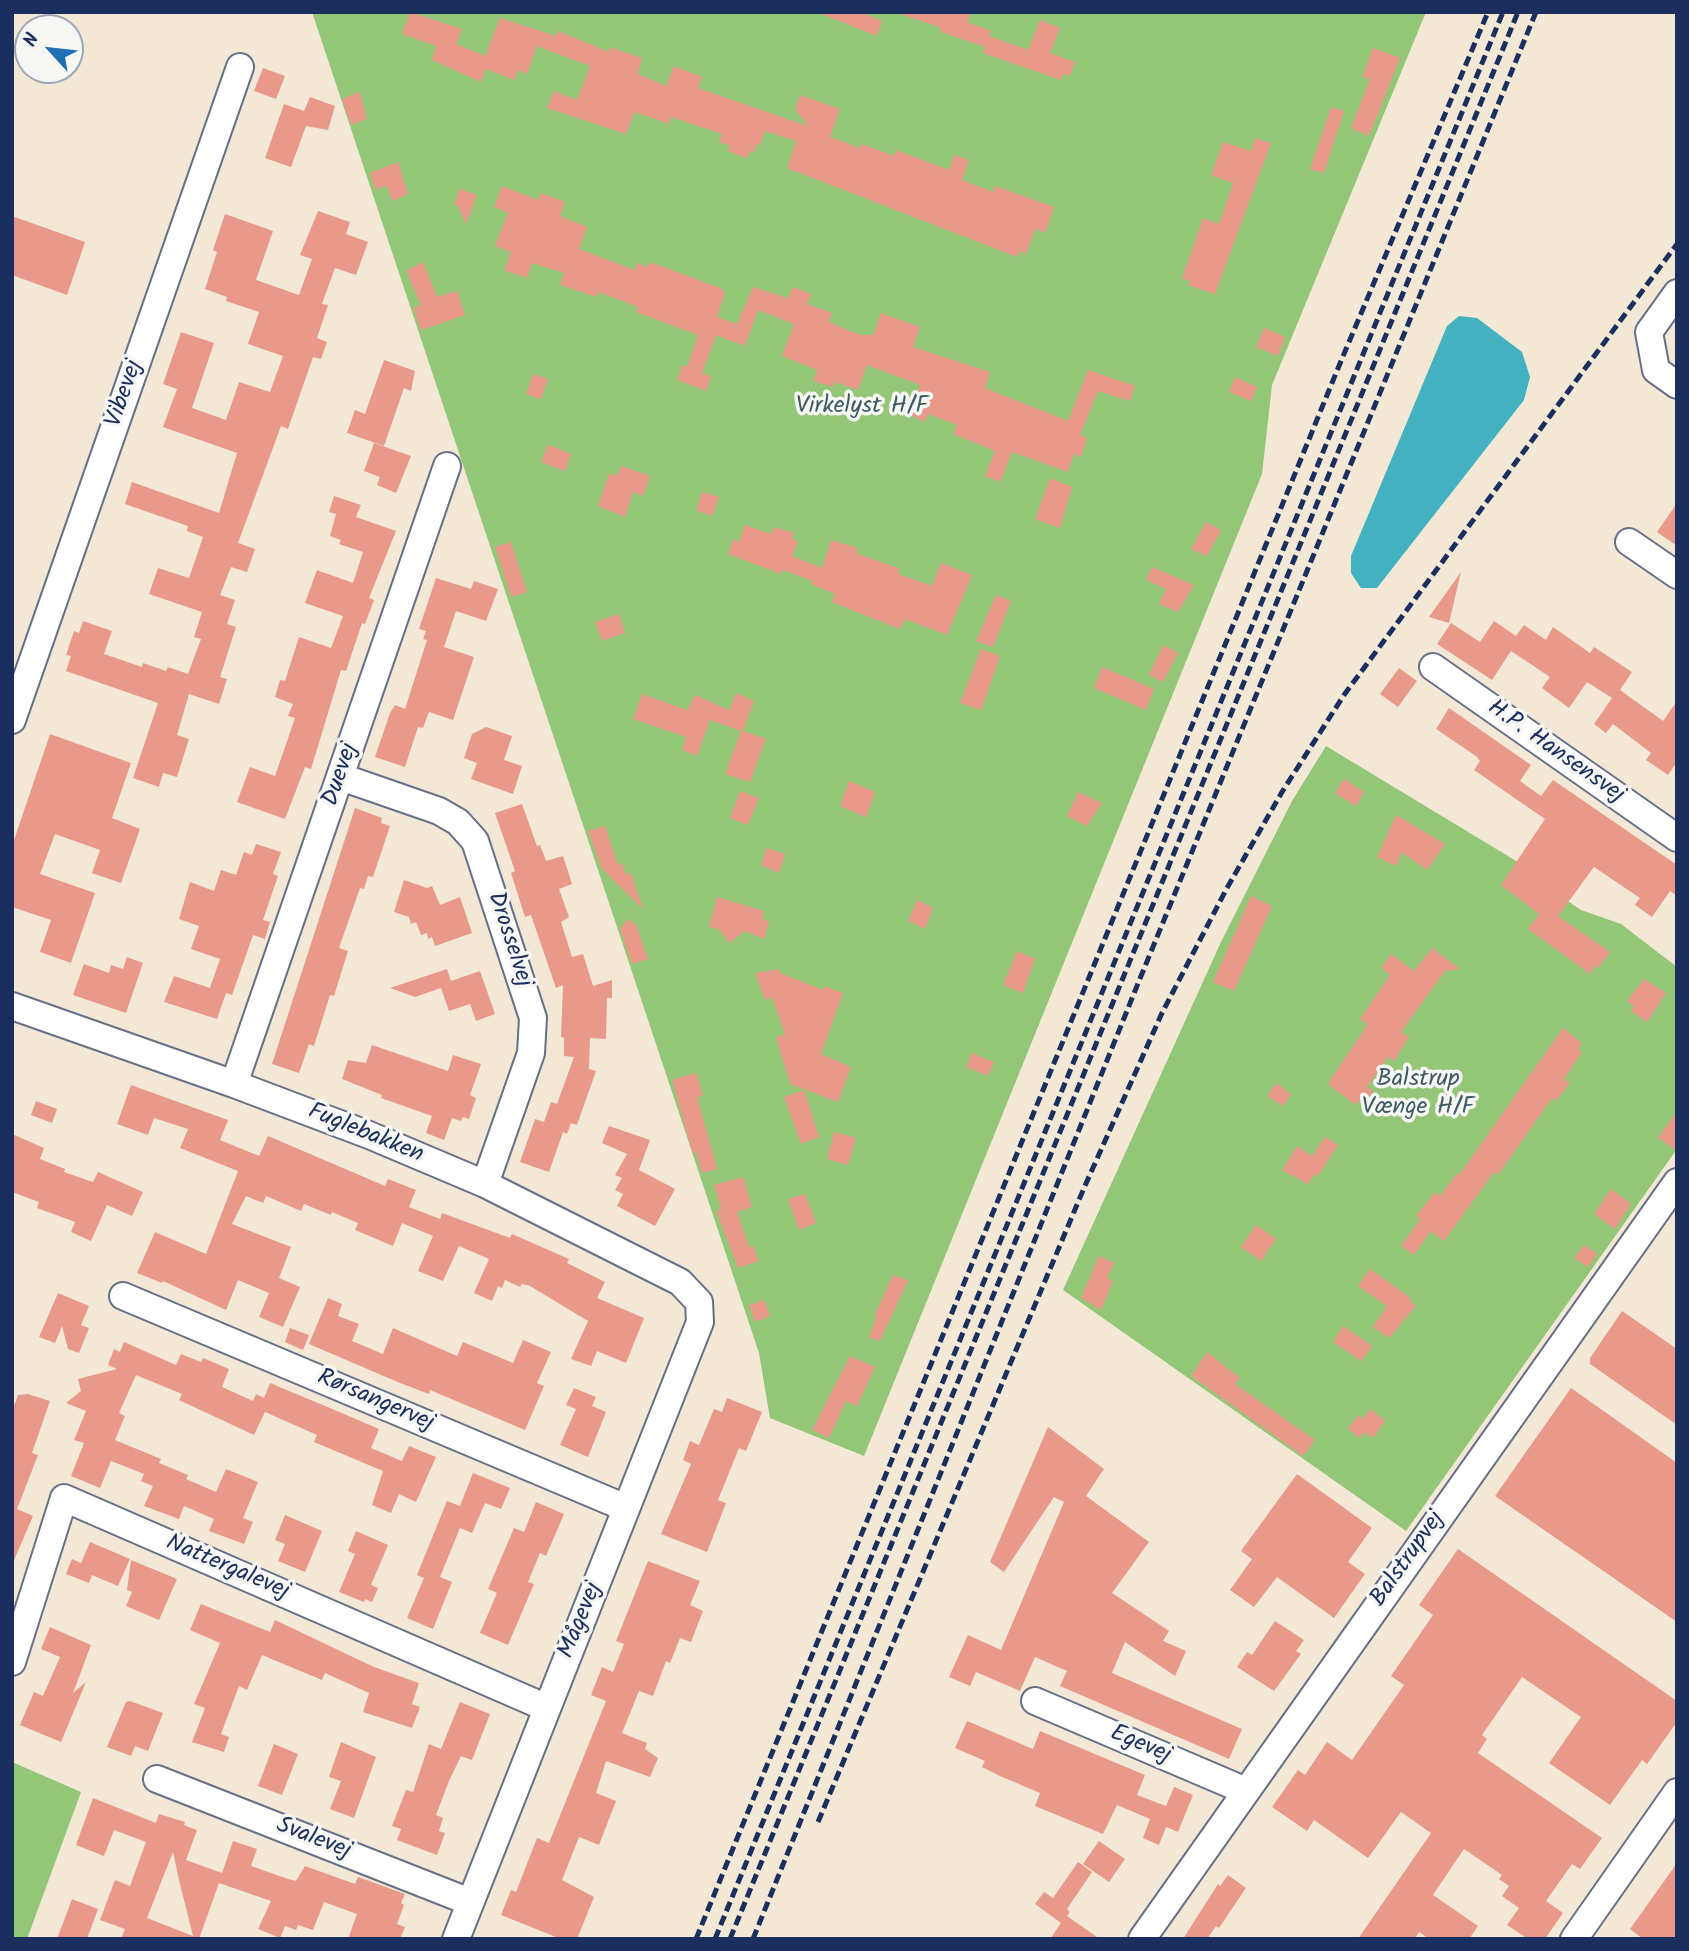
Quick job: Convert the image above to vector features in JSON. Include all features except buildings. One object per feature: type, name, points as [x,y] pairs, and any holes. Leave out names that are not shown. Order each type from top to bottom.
[{"type":"street","name":"Vibevej","points":[[12,720],[240,67]]},
{"type":"street","points":[[1677,293],[1649,332],[1656,370],[1677,386]]},
{"type":"street","name":"Duevej","points":[[234,1084],[447,466]]},
{"type":"street","points":[[1629,542],[1677,576]]},
{"type":"street","name":"H.P. Hansensvej","points":[[1433,667],[1677,838]]},
{"type":"street","name":"Drosselvej","points":[[341,777],[439,811],[458,822],[475,841],[533,1018],[531,1053],[485,1184]]},
{"type":"street","name":"Fuglebakken","points":[[12,1006],[234,1084],[485,1184],[680,1282],[699,1302]]},
{"type":"street","name":"Balstrupvej","points":[[1142,1939],[1673,1194]]},
{"type":"street","name":"Rørsangervej","points":[[123,1296],[626,1508]]},
{"type":"street","name":"Mågevej","points":[[456,1939],[700,1322],[699,1302]]},
{"type":"street","name":"Nattergalevej","points":[[12,1662],[64,1499],[547,1708]]},
{"type":"street","name":"Egevej","points":[[1035,1701],[1246,1791]]},
{"type":"street","name":"Svalevej","points":[[157,1779],[470,1902]]},
{"type":"street","points":[[1574,1939],[1677,1792]]},
{"type":"green space","name":"Virkelyst H/F","points":[[312,12],[1426,12],[1272,385],[1262,474],[864,1456],[770,1418],[759,1353]]},
{"type":"green space","name":"Balstrup Vænge H/F","points":[[1326,746],[1536,873],[1552,890],[1581,910],[1621,924],[1677,967],[1677,1149],[1406,1531],[1063,1290],[1221,942],[1292,801]]},
{"type":"green space","points":[[12,1762],[81,1792],[27,1939],[12,1939]]},
{"type":"water","points":[[1459,316],[1477,318],[1522,352],[1530,377],[1524,400],[1377,588],[1361,588],[1351,573],[1351,556],[1447,326]]},
{"type":"railway","points":[[696,1939],[1341,361],[1488,12]]},
{"type":"railway","points":[[715,1939],[1503,12]]},
{"type":"railway","points":[[730,1939],[1518,12]]},
{"type":"railway","points":[[753,1939],[1139,981],[1536,12]]},
{"type":"railway","points":[[818,1822],[1084,1188],[1162,1013],[1227,888],[1282,792],[1344,695],[1677,244]]}]
